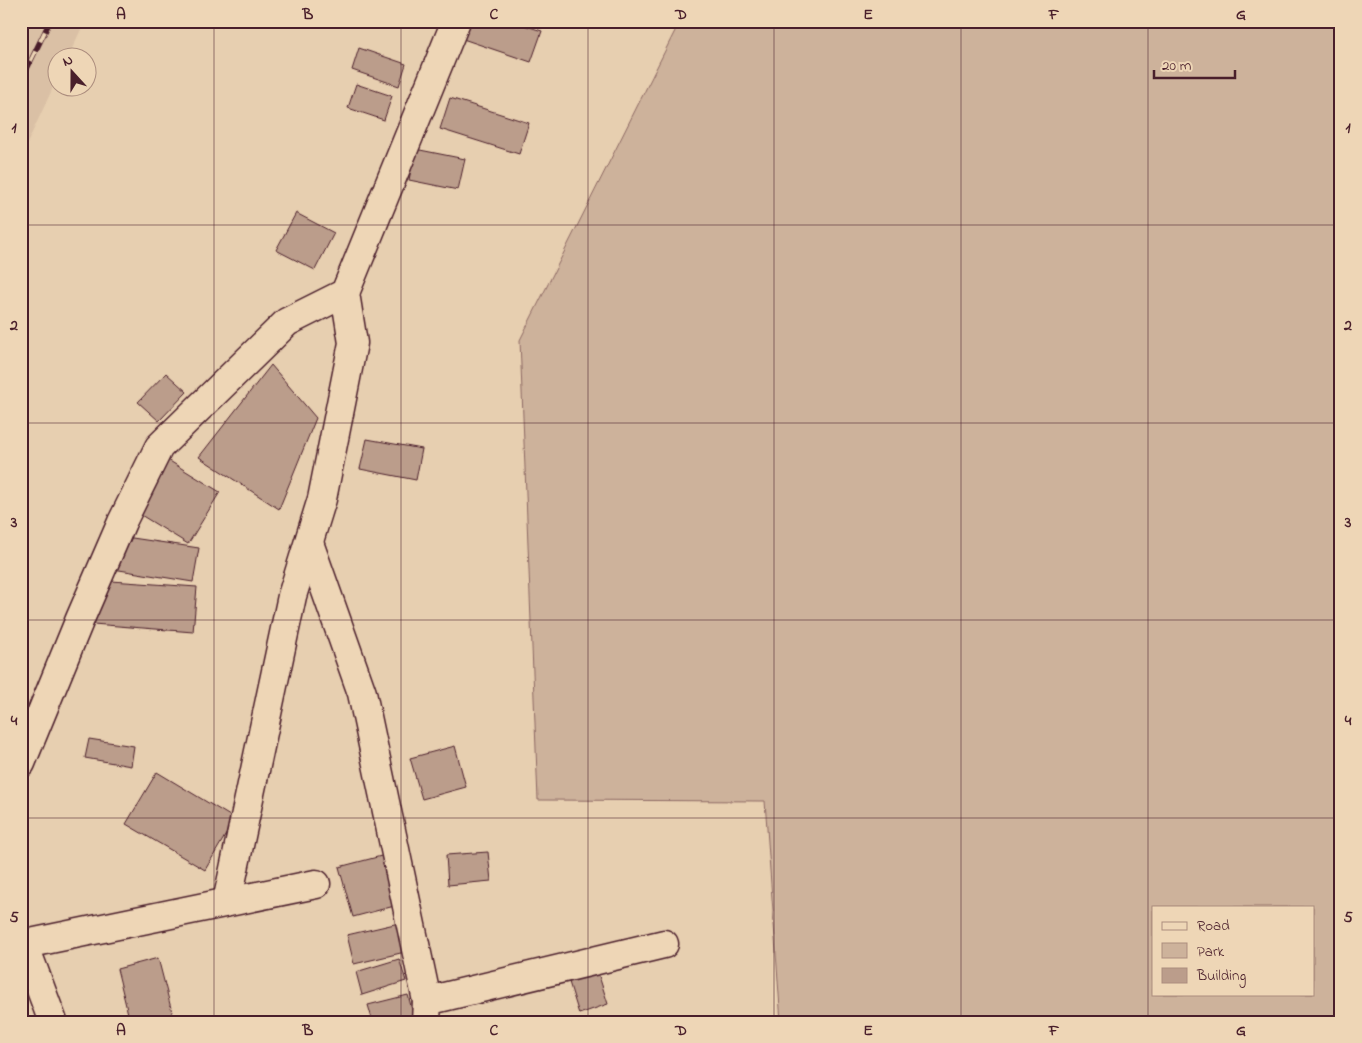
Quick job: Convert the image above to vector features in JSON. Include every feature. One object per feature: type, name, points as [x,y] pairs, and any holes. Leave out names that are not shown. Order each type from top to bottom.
[{"type":"street","points":[[227,902],[292,596],[322,499],[353,343],[345,293],[456,21]]},
{"type":"street","points":[[21,762],[114,540],[159,447],[287,322],[345,293]]},
{"type":"street","points":[[309,543],[362,693],[426,1011],[664,944]]},
{"type":"street","points":[[53,1022],[22,944],[316,884]]},
{"type":"shaded area","points":[[21,21],[85,21],[72,48],[48,48],[48,98],[21,159]]},
{"type":"green space","points":[[680,21],[1341,21],[1341,1022],[781,1022],[765,801],[538,800],[520,340]]},
{"type":"building","points":[[466,21],[511,21],[542,31],[531,62],[460,38]]},
{"type":"building","points":[[359,48],[406,64],[399,86],[352,70]]},
{"type":"building","points":[[356,84],[392,96],[384,120],[348,108]]},
{"type":"building","points":[[450,98],[529,123],[519,154],[440,129]]},
{"type":"building","points":[[415,149],[465,159],[458,190],[409,180]]},
{"type":"building","points":[[296,213],[334,233],[315,270],[276,250]]},
{"type":"building","points":[[271,365],[316,418],[279,509],[199,457]]},
{"type":"building","points":[[166,373],[187,392],[159,421],[138,402]]},
{"type":"building","points":[[367,439],[422,449],[416,480],[360,469]]},
{"type":"building","points":[[168,460],[220,492],[188,544],[136,512]]},
{"type":"building","points":[[119,536],[199,548],[193,582],[113,569]]},
{"type":"building","points":[[97,580],[197,587],[193,632],[93,624]]},
{"type":"building","points":[[89,739],[134,746],[131,766],[85,758]]},
{"type":"building","points":[[455,746],[466,787],[422,799],[410,758]]},
{"type":"building","points":[[157,772],[235,819],[205,870],[126,824]]},
{"type":"building","points":[[488,852],[491,881],[448,885],[446,855]]},
{"type":"building","points":[[389,854],[402,904],[353,917],[339,867]]},
{"type":"building","points":[[399,923],[405,952],[354,964],[347,935]]},
{"type":"building","points":[[158,958],[173,1016],[151,1022],[130,1022],[117,969]]},
{"type":"building","points":[[399,959],[406,981],[362,995],[356,972]]},
{"type":"building","points":[[598,973],[608,1004],[579,1014],[569,982]]},
{"type":"building","points":[[408,995],[415,1021],[373,1022],[368,1005]]},
{"type":"railway","points":[[21,34],[28,21]]},
{"type":"railway","points":[[21,81],[50,21]]}]
